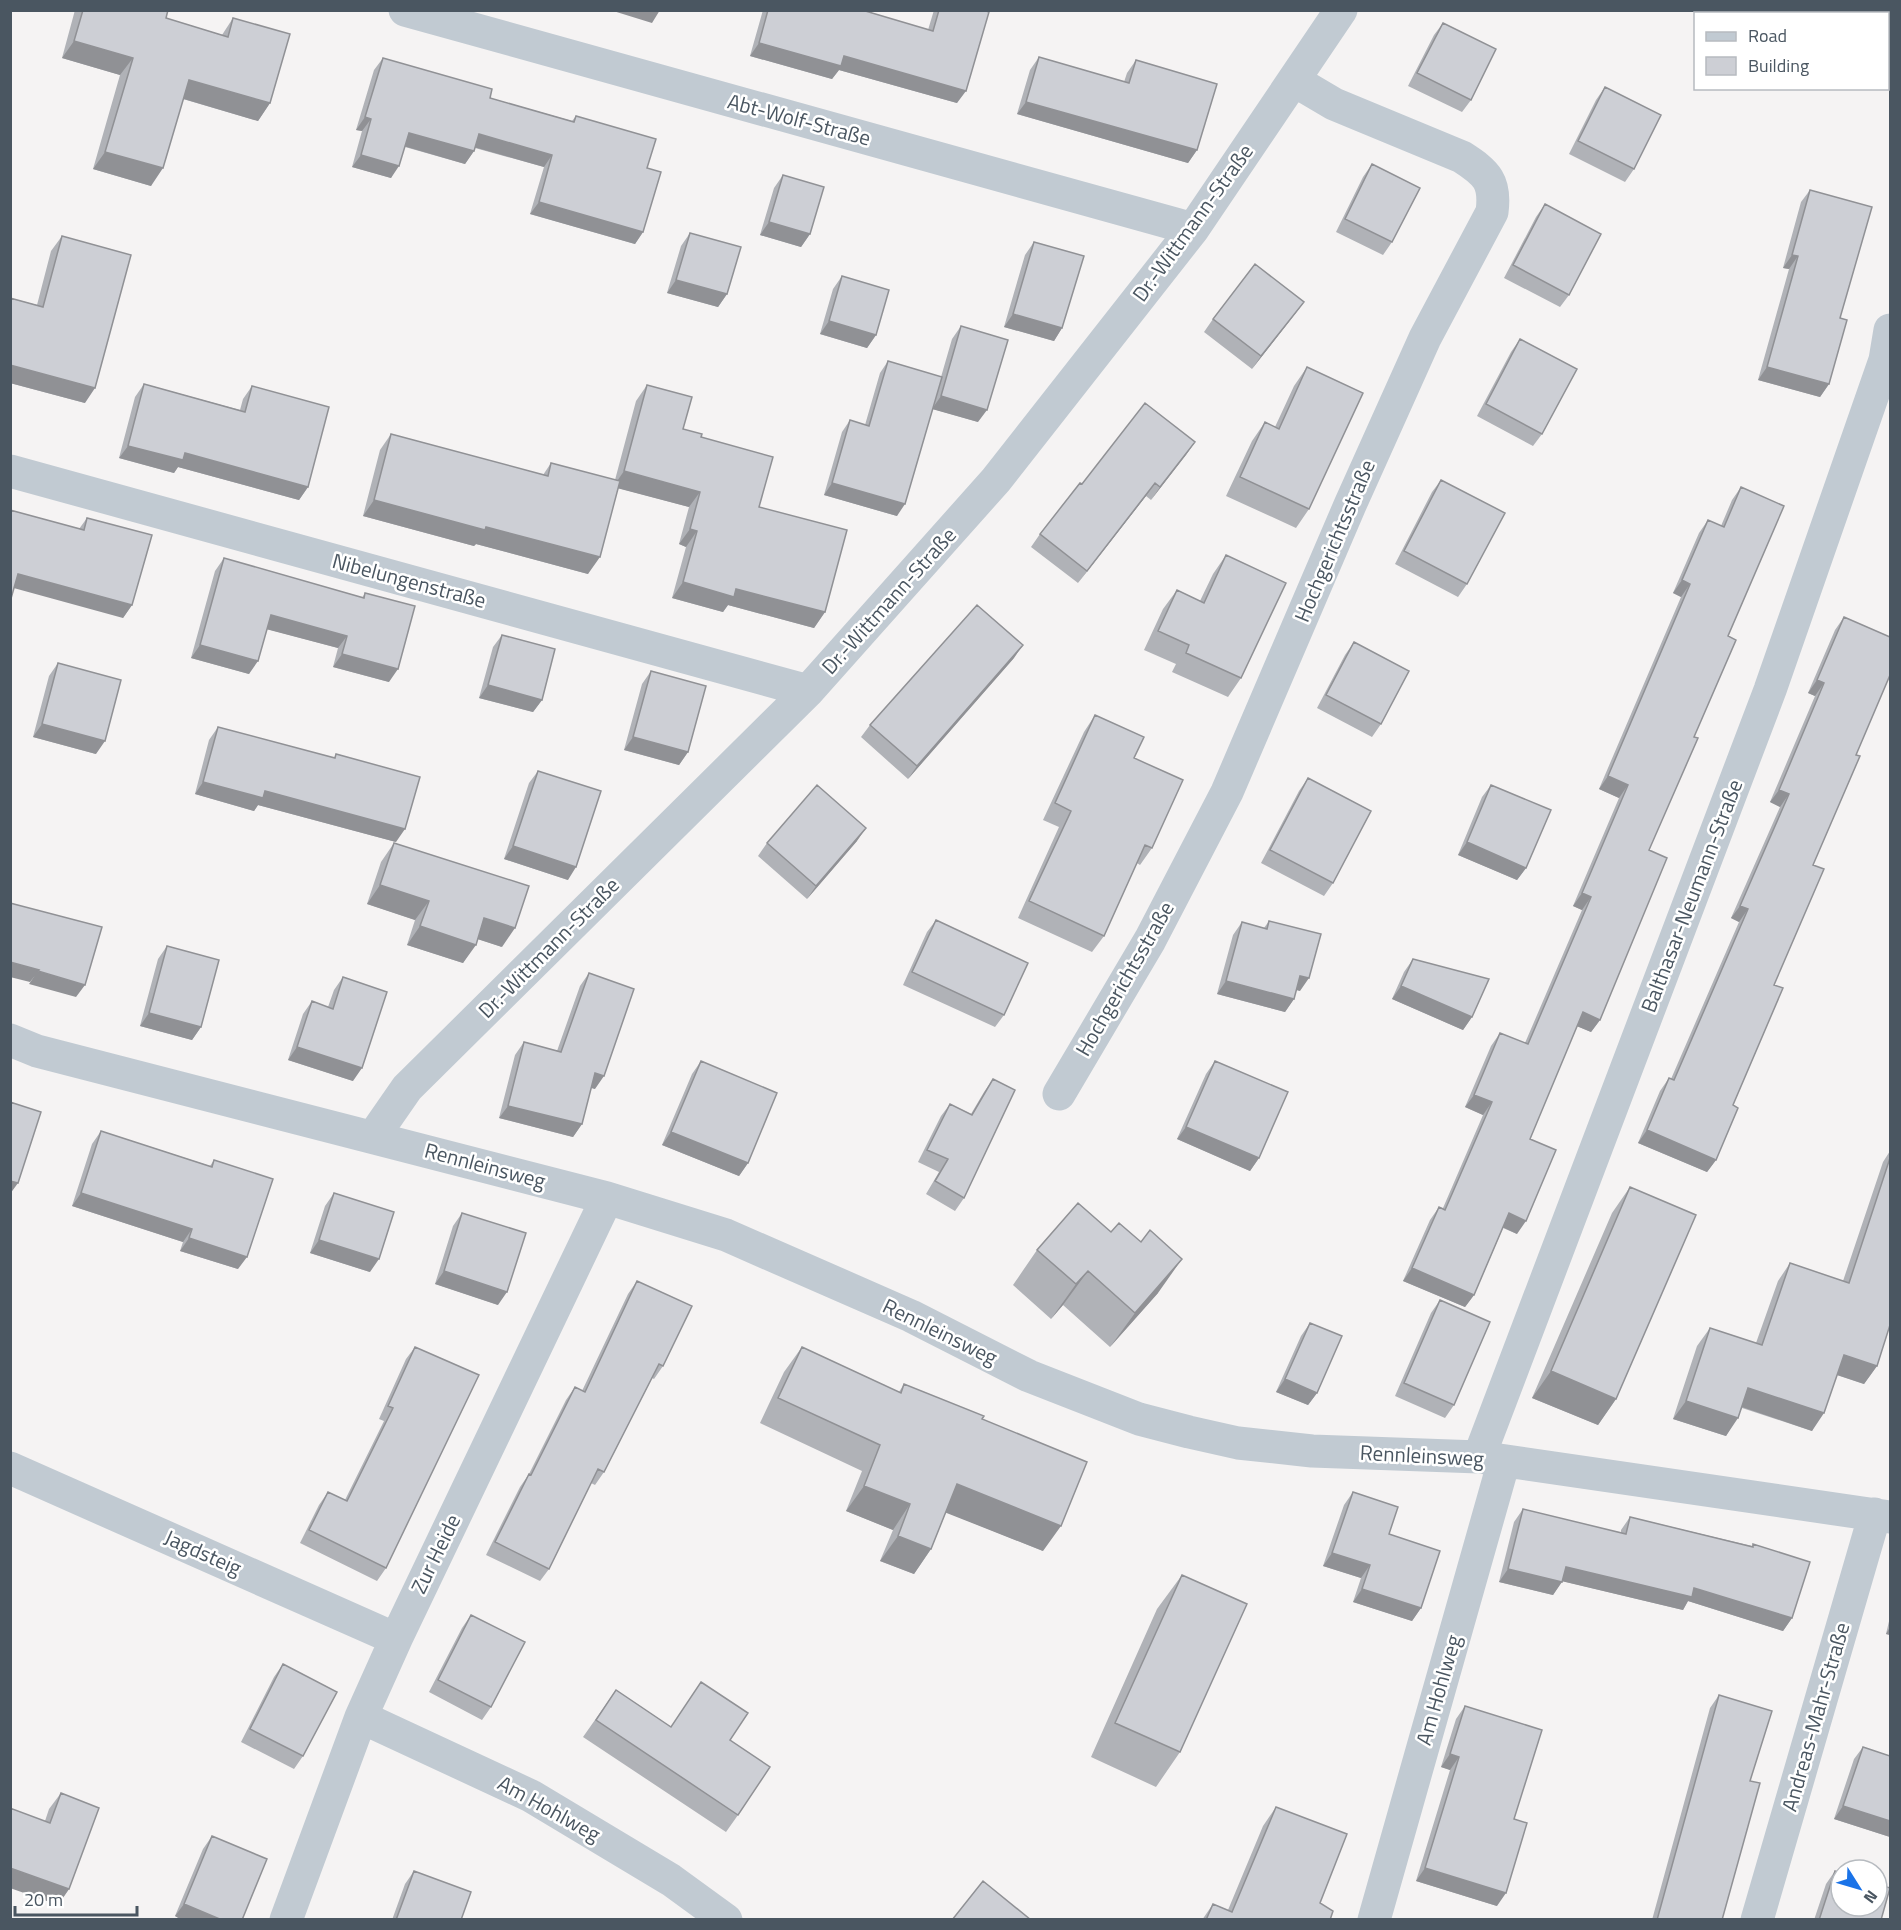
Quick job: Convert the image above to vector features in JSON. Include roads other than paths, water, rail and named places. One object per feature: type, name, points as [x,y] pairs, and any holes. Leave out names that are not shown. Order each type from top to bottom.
[{"type":"street","name":"Abt-Wolf-Straße","points":[[405,10],[1193,229]]},
{"type":"street","name":"Dr.-Wittmann-Straße","points":[[373,1137],[407,1088],[808,691],[996,480],[1193,229],[1341,10]]},
{"type":"street","name":"Hochgerichtsstraße","points":[[1059,1094],[1150,940],[1227,792],[1350,505],[1425,338],[1492,212],[1495,194],[1489,178],[1462,157],[1334,104],[1295,81]]},
{"type":"street","name":"Balthasar-Neumann-Straße","points":[[1491,1459],[1770,690],[1885,360],[1890,330]]},
{"type":"street","name":"Nibelungenstraße","points":[[10,471],[808,691]]},
{"type":"street","name":"Rennleinsweg","points":[[10,1040],[37,1051],[608,1198],[726,1235],[911,1316],[1029,1376],[1139,1419],[1238,1443],[1312,1450],[1491,1459],[1883,1515]]},
{"type":"street","name":"Zur Heide","points":[[286,1920],[361,1718],[396,1639],[608,1198]]},
{"type":"street","name":"Am Hohlweg","points":[[1374,1920],[1491,1459]]},
{"type":"street","name":"Jagdsteig","points":[[10,1468],[396,1639]]},
{"type":"street","name":"Andreas-Mahr-Straße","points":[[1757,1920],[1883,1515]]},
{"type":"street","name":"Am Hohlweg","points":[[361,1718],[531,1796],[671,1880],[726,1920]]}]
